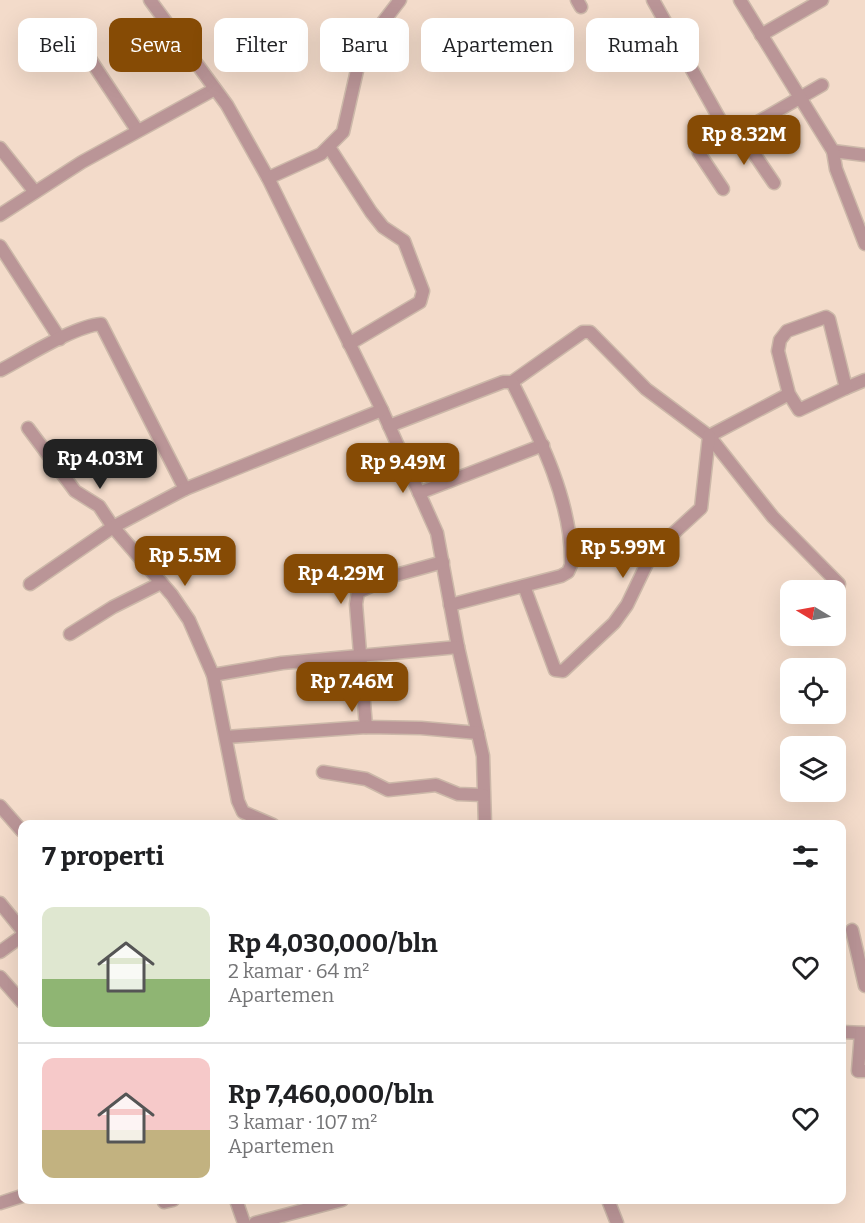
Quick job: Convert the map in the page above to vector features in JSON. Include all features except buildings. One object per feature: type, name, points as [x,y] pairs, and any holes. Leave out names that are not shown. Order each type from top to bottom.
[{"type":"street","points":[[150,0],[227,105],[268,178],[382,410],[437,533],[458,647],[483,756],[485,820]]},
{"type":"street","points":[[268,178],[321,154],[343,132],[358,66],[367,43],[400,0]]},
{"type":"street","points":[[653,0],[734,133],[774,183]]},
{"type":"street","points":[[740,0],[833,151],[836,169],[865,244]]},
{"type":"street","points":[[761,35],[822,0]]},
{"type":"street","points":[[97,70],[137,130]]},
{"type":"street","points":[[723,189],[699,153],[703,147],[734,133],[822,85]]},
{"type":"street","points":[[0,215],[137,130],[215,89]]},
{"type":"street","points":[[329,147],[371,212],[383,227],[404,241],[423,291],[420,302],[349,344]]},
{"type":"street","points":[[0,148],[35,192]]},
{"type":"street","points":[[833,151],[865,154]]},
{"type":"street","points":[[0,246],[60,339]]},
{"type":"street","points":[[846,388],[829,319],[822,317],[787,331],[780,340],[778,351],[789,394],[799,410],[865,380]]},
{"type":"street","points":[[1,370],[90,325],[101,324],[186,489]]},
{"type":"street","points":[[389,426],[503,382],[512,382],[584,332],[590,332],[645,389],[709,436],[773,517],[835,580]]},
{"type":"street","points":[[450,605],[561,576],[568,572],[571,565],[563,504],[543,445],[512,382]]},
{"type":"street","points":[[709,436],[789,394]]},
{"type":"street","points":[[30,584],[113,527],[186,489],[382,410]]},
{"type":"street","points":[[28,428],[75,491],[99,506],[113,527],[189,620],[213,675],[226,737],[233,788],[243,812],[261,820]]},
{"type":"street","points":[[524,586],[555,670],[563,671],[614,623],[627,605],[652,553],[701,508],[709,436]]},
{"type":"street","points":[[419,493],[543,445]]},
{"type":"street","points":[[366,727],[356,600],[358,592],[396,575],[443,562]]},
{"type":"street","points":[[70,634],[113,607],[161,583]]},
{"type":"street","points":[[213,675],[282,663],[458,647]]},
{"type":"street","points":[[226,737],[366,727],[421,728],[478,733]]},
{"type":"street","points":[[323,772],[366,779],[388,790],[436,785],[458,794],[483,795]]},
{"type":"street","points":[[0,807],[18,827]]},
{"type":"street","points":[[0,903],[18,925]]},
{"type":"street","points":[[852,930],[865,986]]},
{"type":"street","points":[[0,952],[18,939]]},
{"type":"street","points":[[0,977],[18,997]]},
{"type":"street","points":[[846,1032],[863,1033],[858,1071],[865,1071]]},
{"type":"street","points":[[0,1203],[18,1197]]},
{"type":"street","points":[[238,1204],[244,1223]]},
{"type":"street","points":[[255,1223],[327,1204]]},
{"type":"street","points":[[610,1204],[617,1223]]}]
